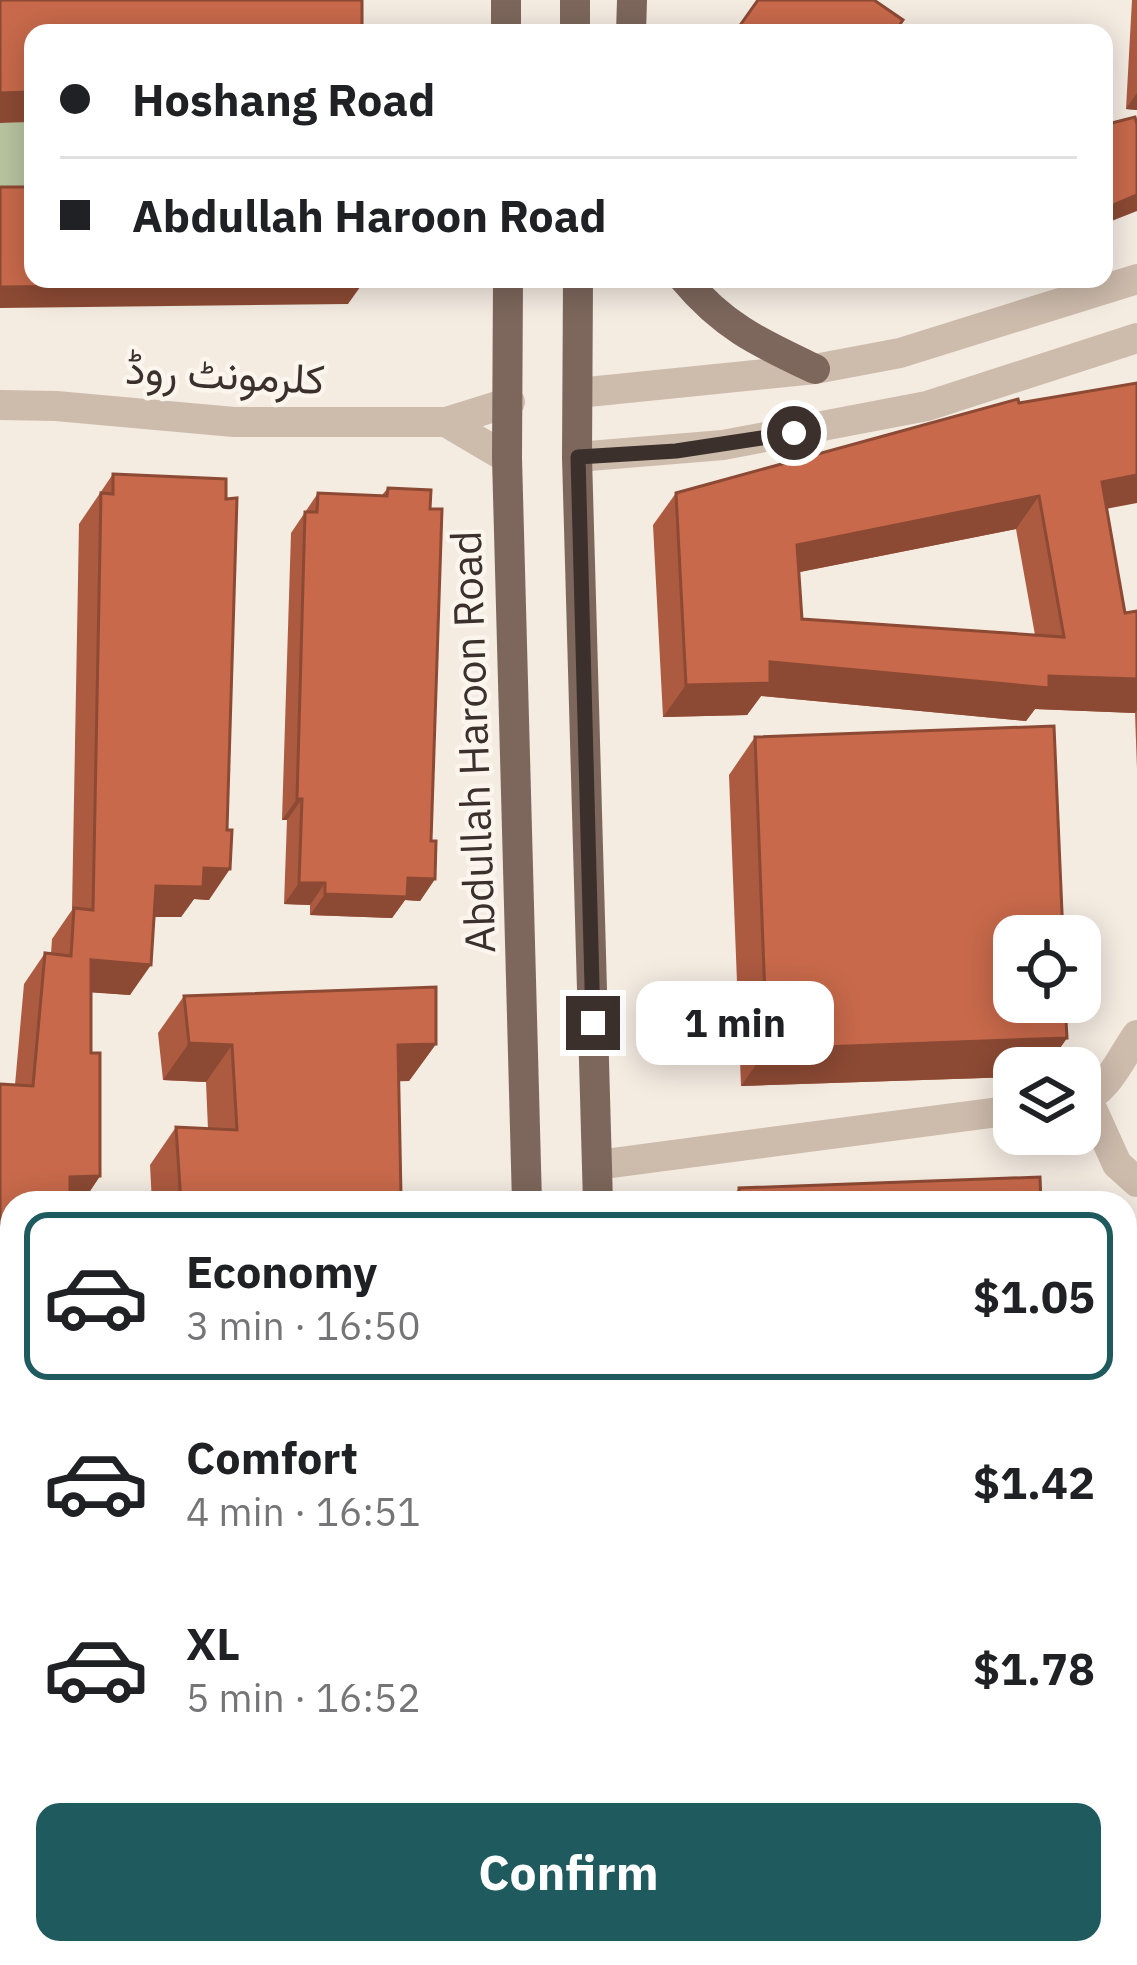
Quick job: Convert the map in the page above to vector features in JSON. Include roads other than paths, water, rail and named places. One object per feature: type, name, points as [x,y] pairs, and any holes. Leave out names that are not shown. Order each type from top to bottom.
[{"type":"main road","name":"Abdullah Haroon Road","points":[[508,288],[507,458],[527,1191]]},
{"type":"main road","points":[[578,288],[578,457],[598,1191]]},
{"type":"main road","points":[[691,288],[712,313],[815,369]]},
{"type":"street","points":[[578,393],[815,369],[958,338],[1110,288]]},
{"type":"street","points":[[578,457],[723,445],[907,411],[1137,338]]},
{"type":"street","points":[[446,422],[510,402]]},
{"type":"street","name":"کلرمونٹ روڈ","points":[[0,405],[234,422],[446,422]]},
{"type":"street","points":[[446,422],[507,458]]},
{"type":"street","points":[[1101,1086],[1137,1035]]},
{"type":"street","points":[[597,1165],[993,1113]]},
{"type":"street","points":[[1101,1133],[1117,1164],[1137,1182]]}]
